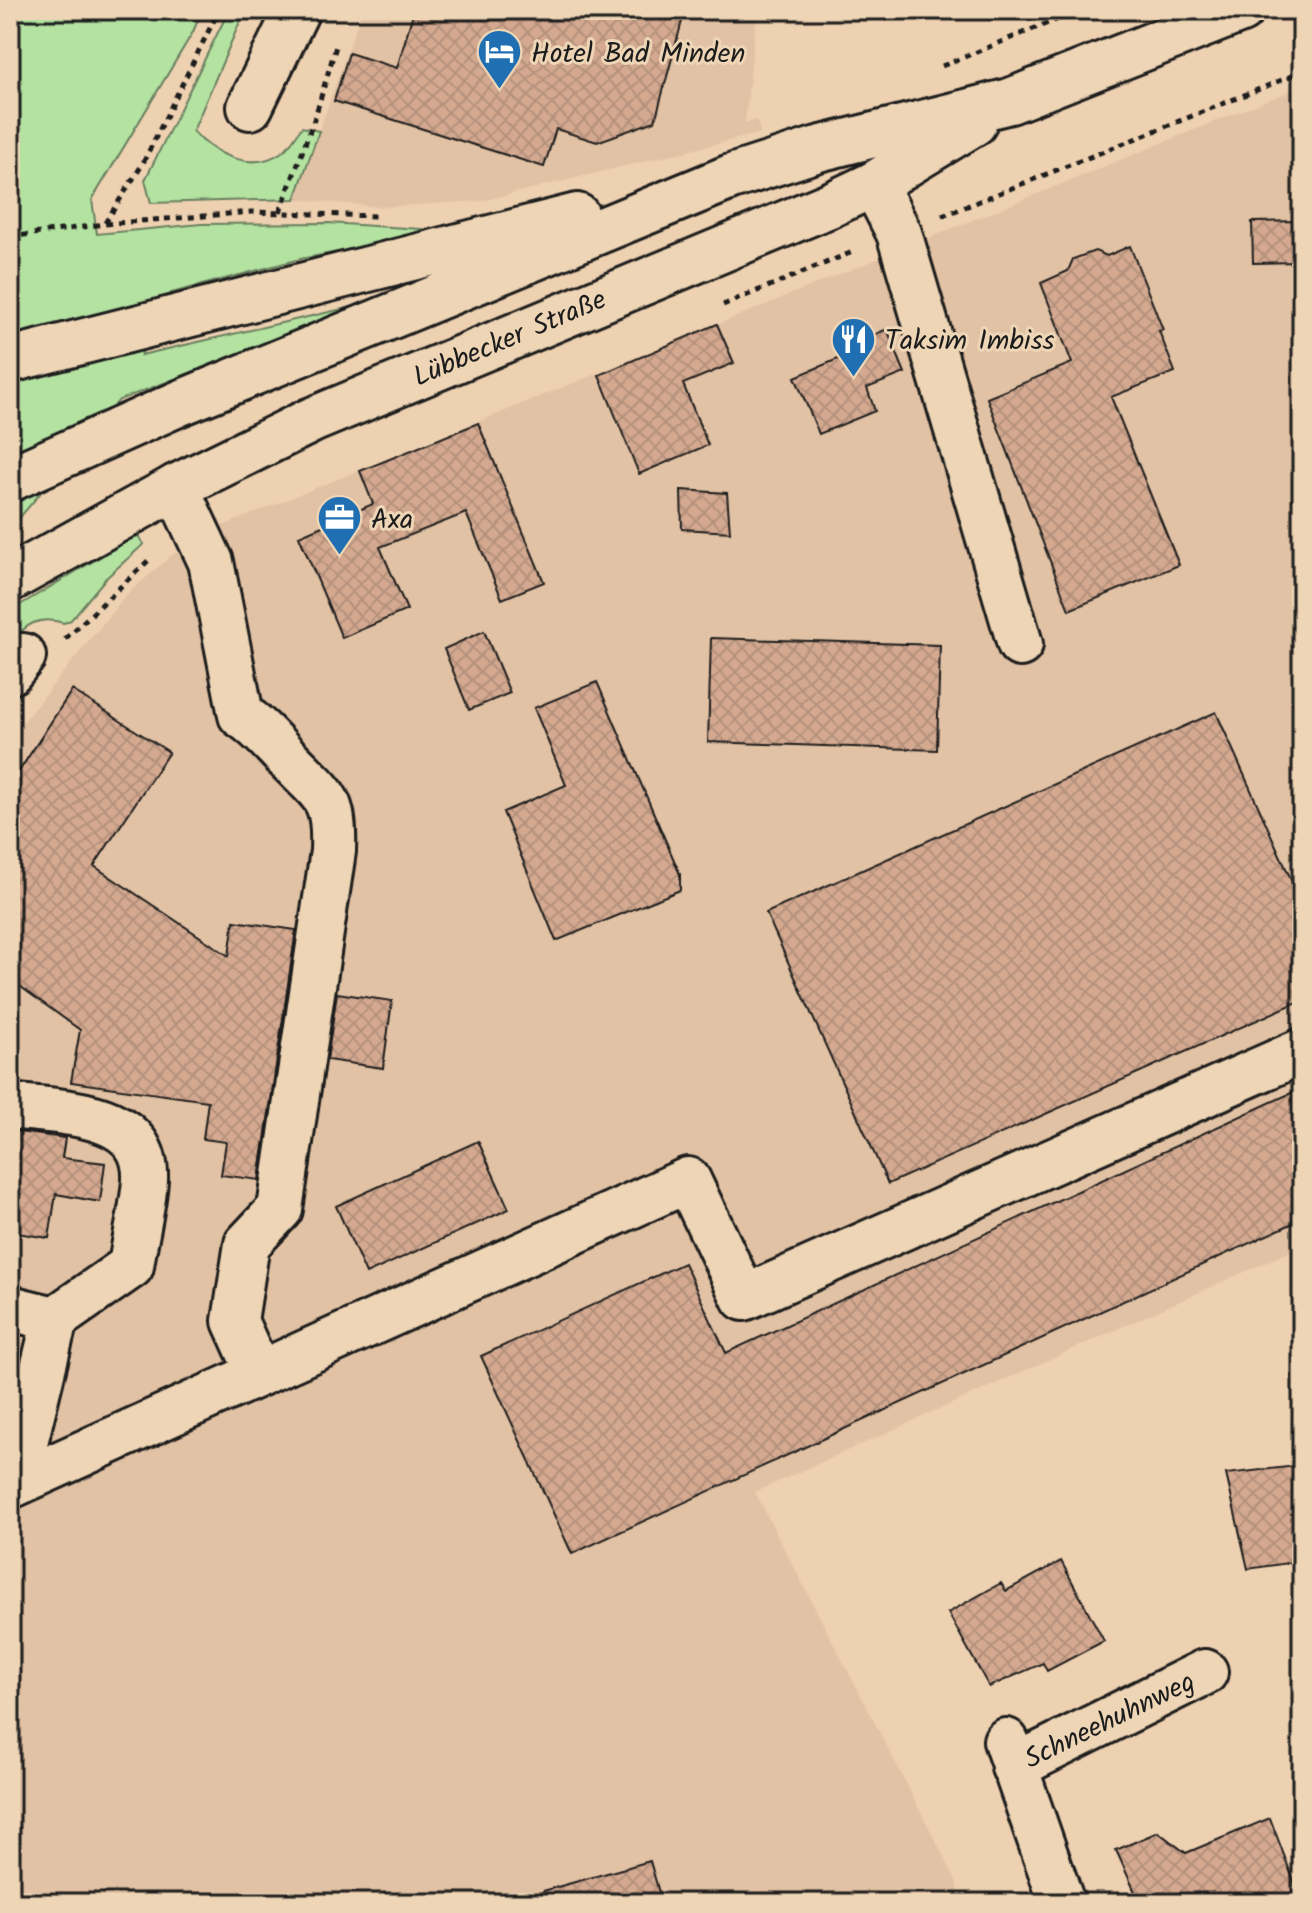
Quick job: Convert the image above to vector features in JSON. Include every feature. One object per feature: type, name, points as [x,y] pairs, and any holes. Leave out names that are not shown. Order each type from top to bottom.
[{"type":"main road","points":[[250,107],[297,10]]},
{"type":"main road","name":"Lübbecker Straße","points":[[731,177],[818,149],[1010,101],[1229,12]]},
{"type":"main road","name":"Lübbecker Straße","points":[[10,579],[183,504],[312,420],[874,184],[1010,101]]},
{"type":"main road","points":[[10,360],[731,177]]},
{"type":"main road","points":[[10,479],[180,403],[731,177]]},
{"type":"main road","points":[[874,184],[899,233],[1020,644]]},
{"type":"main road","points":[[183,504],[211,562],[241,715],[262,729],[291,762],[321,789],[334,819],[333,851],[280,1209],[247,1244],[235,1321],[259,1374]]},
{"type":"main road","points":[[10,1106],[95,1117],[115,1124],[133,1138],[143,1157],[145,1180],[131,1266],[55,1319],[18,1424],[12,1485],[688,1180],[744,1298],[1302,1051]]},
{"type":"main road","points":[[10,1308],[55,1319]]},
{"type":"main road","name":"Schneehuhnweg","points":[[1062,1903],[1010,1754],[1205,1672]]},
{"type":"path","points":[[105,224],[142,165],[219,10]]},
{"type":"path","points":[[280,212],[315,117],[338,41]]},
{"type":"path","points":[[722,305],[1302,72]]},
{"type":"path","points":[[10,237],[105,224],[280,212],[390,216]]},
{"type":"path","points":[[29,659],[183,504]]},
{"type":"shaded area","points":[[362,10],[757,10],[745,123],[756,120],[761,133],[482,201],[381,207],[295,199]]},
{"type":"shaded area","points":[[1302,86],[1302,1246],[755,1492],[955,1878],[962,1903],[10,1903],[10,738],[126,595],[172,555],[225,525]]},
{"type":"green space","points":[[10,10],[202,10],[193,32],[92,200],[97,234],[201,224],[328,223],[452,231],[300,259],[171,293],[141,355],[382,300],[119,400],[10,529]]},
{"type":"green space","points":[[229,10],[245,10],[193,131],[223,154],[259,161],[285,150],[302,127],[319,131],[295,199],[151,203],[145,180]]},
{"type":"green space","points":[[137,535],[144,544],[105,579],[71,620],[64,623],[47,620],[33,623],[10,644],[10,611]]},
{"type":"building","name":"Hotel Bad Minden","points":[[414,10],[685,10],[655,121],[597,142],[556,129],[544,167],[334,101],[349,53],[397,68]]},
{"type":"building","points":[[1302,221],[1302,262],[1253,263],[1252,222]]},
{"type":"building","points":[[1130,246],[1163,330],[1159,331],[1175,372],[1111,397],[1179,565],[1069,610],[987,398],[1072,363],[1041,283],[1068,271],[1073,259],[1095,251],[1107,256]]},
{"type":"building","points":[[717,324],[734,363],[683,384],[708,445],[639,474],[599,375]]},
{"type":"building","points":[[887,329],[905,373],[867,388],[875,411],[819,434],[795,377],[857,351],[862,340]]},
{"type":"building","points":[[478,423],[544,582],[502,599],[466,513],[380,547],[407,610],[342,638],[299,536],[373,504],[360,471]]},
{"type":"building","points":[[681,490],[727,493],[730,532],[682,529]]},
{"type":"building","points":[[484,631],[510,693],[469,710],[444,649]]},
{"type":"building","points":[[711,638],[940,645],[937,750],[708,742]]},
{"type":"building","points":[[597,682],[680,874],[680,890],[556,941],[503,812],[566,785],[534,708]]},
{"type":"building","points":[[72,690],[169,752],[94,866],[229,956],[234,921],[296,930],[259,1180],[221,1175],[226,1142],[203,1139],[208,1101],[71,1082],[80,1030],[10,979],[10,785]]},
{"type":"building","points":[[1216,712],[1302,904],[1302,1000],[888,1184],[766,913]]},
{"type":"building","points":[[337,993],[392,1001],[383,1068],[327,1060]]},
{"type":"building","points":[[1302,1088],[1302,1219],[572,1554],[481,1356],[684,1263],[726,1353]]},
{"type":"building","points":[[10,1131],[65,1138],[62,1158],[105,1163],[100,1202],[56,1194],[49,1238],[10,1232]]},
{"type":"building","points":[[478,1141],[509,1209],[366,1274],[336,1206]]},
{"type":"building","points":[[1296,1466],[1302,1502],[1302,1561],[1248,1569],[1226,1474]]},
{"type":"building","points":[[1061,1561],[1104,1641],[1047,1671],[1043,1663],[989,1687],[948,1613],[1001,1583],[1006,1591]]},
{"type":"building","points":[[1270,1818],[1302,1903],[1140,1903],[1116,1850],[1158,1832],[1186,1853]]},
{"type":"building","points":[[650,1861],[662,1903],[545,1903],[543,1891]]},
{"type":"place","name":"Hotel Bad Minden","points":[[500,91]]},
{"type":"place","name":"Taksim Imbiss","points":[[854,378]]},
{"type":"place","name":"Axa","points":[[340,557]]}]
